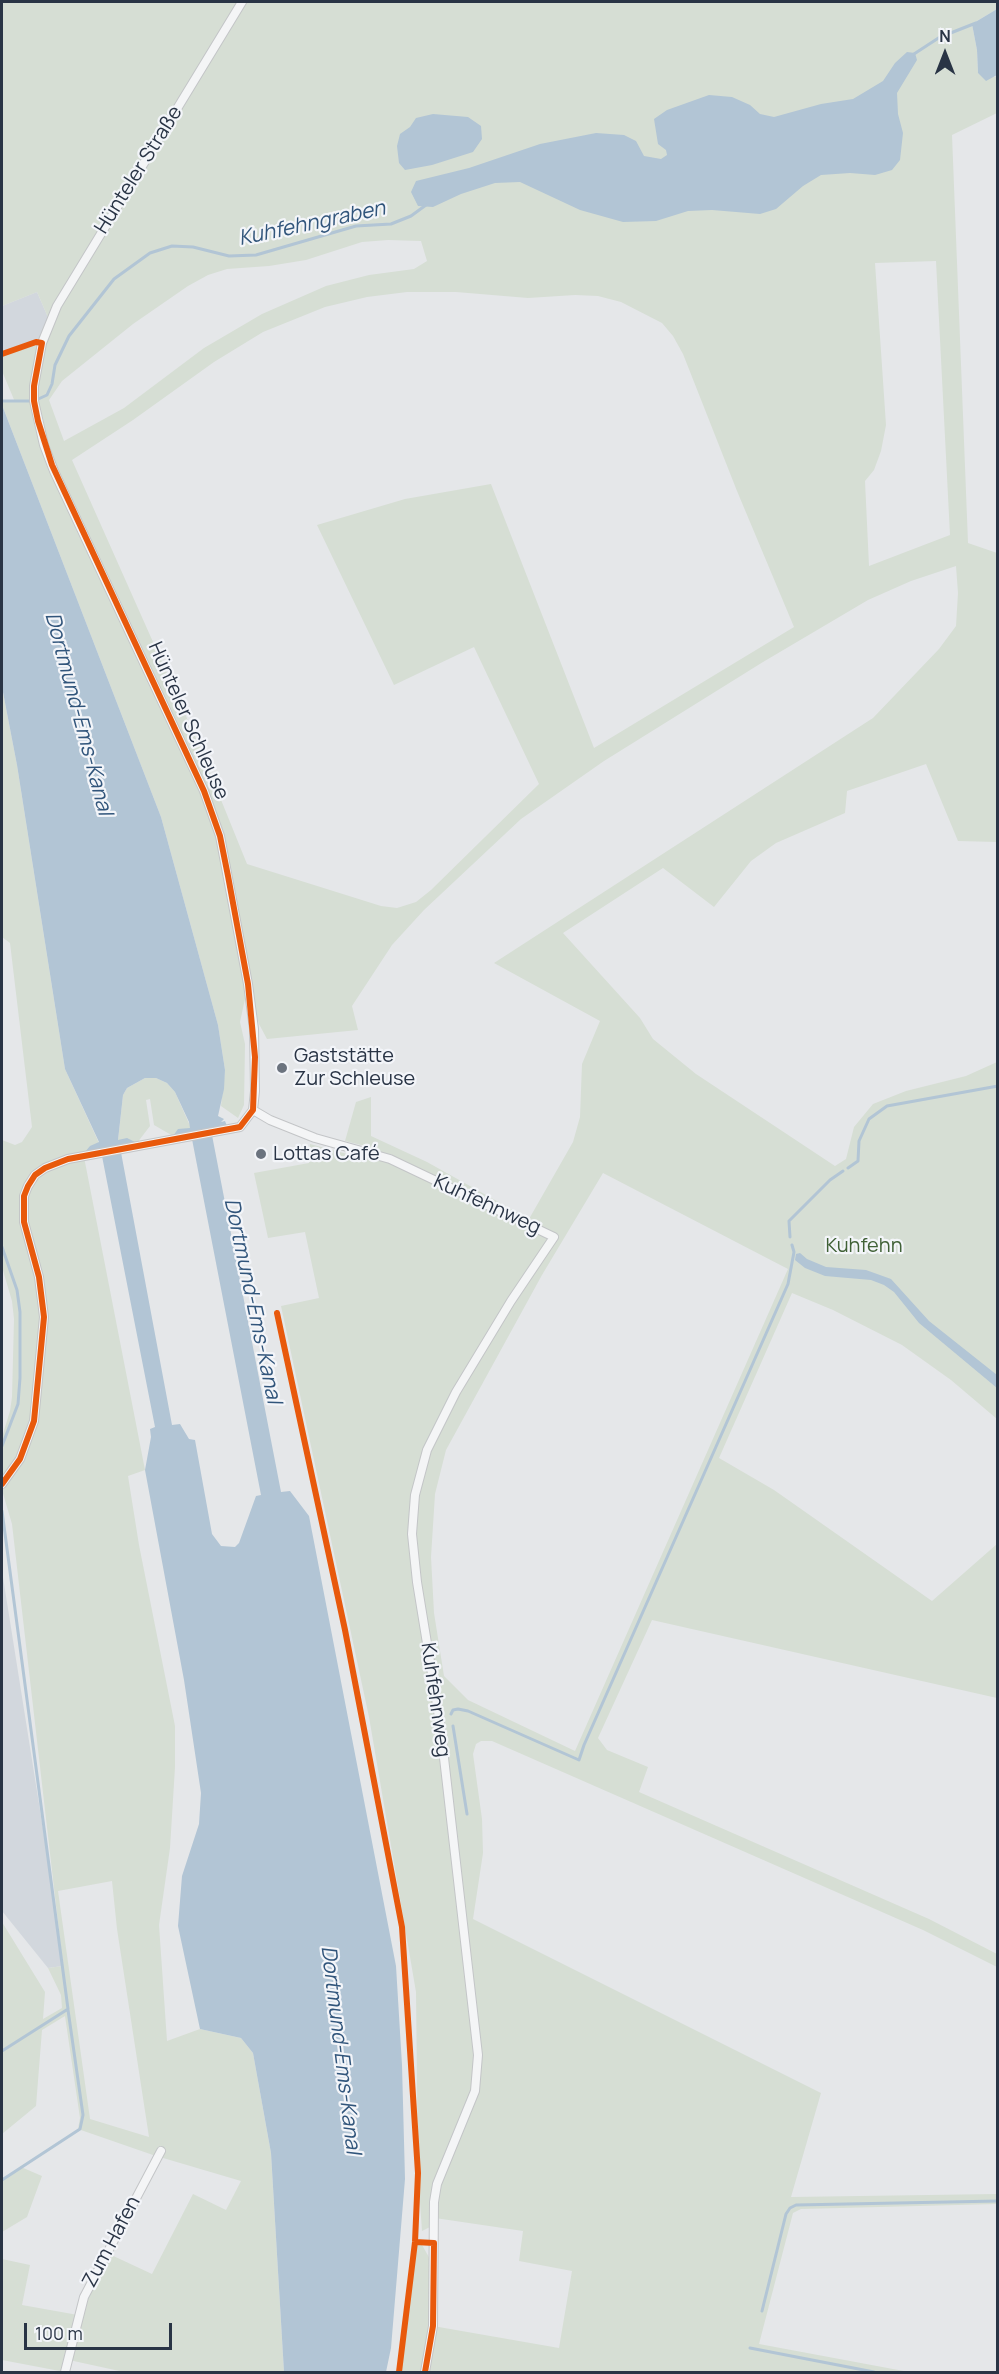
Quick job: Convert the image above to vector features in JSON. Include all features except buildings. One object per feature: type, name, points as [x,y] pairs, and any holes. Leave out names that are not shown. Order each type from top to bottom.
[{"type":"street","name":"Hünteler Straße","points":[[34,401],[34,386],[42,343],[57,306],[242,2]]},
{"type":"street","name":"Hünteler Schleuse","points":[[34,401],[54,471],[204,791],[220,836],[248,984],[254,1029],[253,1110]]},
{"type":"street","points":[[2,1484],[20,1459],[34,1421],[44,1317],[39,1277],[24,1222],[24,1196],[35,1175],[45,1168],[68,1159],[240,1127],[248,1120],[253,1110]]},
{"type":"street","name":"Kuhfehnweg","points":[[253,1110],[270,1120],[315,1138],[390,1159],[554,1237],[511,1301],[456,1392],[427,1450],[415,1495],[412,1534],[417,1582],[440,1723],[478,2055],[475,2091],[437,2184],[434,2202],[433,2326],[425,2373]]},
{"type":"street","name":"Zum Hafen","points":[[65,2373],[84,2297],[161,2151]]},
{"type":"shaded area","points":[[37,292],[50,322],[42,343],[2,354],[2,306]]},
{"type":"shaded area","points":[[2,1571],[63,1966],[48,1968],[2,1911]]},
{"type":"green space","name":"Kuhfehn","points":[[2,2],[997,2],[997,9],[972,24],[977,50],[978,73],[995,77],[997,75],[997,113],[952,135],[968,543],[997,553],[997,842],[958,841],[926,764],[847,791],[845,813],[776,843],[751,861],[714,907],[663,868],[563,933],[640,1018],[653,1039],[696,1074],[835,1166],[846,1159],[854,1127],[873,1104],[906,1091],[966,1076],[997,1062],[997,1419],[951,1380],[902,1345],[833,1310],[792,1293],[719,1458],[774,1490],[932,1601],[997,1544],[997,1698],[652,1620],[598,1738],[607,1750],[648,1767],[639,1792],[929,1919],[997,1954],[997,1967],[923,1930],[492,1741],[481,1741],[476,1744],[473,1754],[482,1819],[483,1853],[473,1919],[821,2093],[791,2197],[997,2194],[997,2204],[801,2209],[793,2213],[759,2344],[909,2372],[399,2372],[415,2242],[421,2243],[431,2261],[433,2326],[559,2348],[572,2271],[519,2261],[523,2231],[435,2218],[430,2227],[422,2231],[418,2173],[416,1992],[369,1717],[281,1306],[319,1298],[305,1232],[268,1238],[254,1173],[309,1163],[310,1144],[362,1158],[365,1146],[345,1141],[356,1102],[371,1097],[371,1136],[427,1162],[529,1219],[573,1142],[580,1117],[582,1064],[600,1021],[494,963],[873,718],[939,649],[956,626],[958,593],[956,566],[911,581],[868,600],[604,761],[521,819],[424,910],[392,945],[352,1006],[358,1030],[267,1039],[259,1024],[248,985],[240,1022],[245,1044],[244,1105],[238,1118],[221,1106],[225,1070],[218,1025],[161,817],[2,405],[2,401],[15,402],[2,371],[2,354],[36,342],[42,343],[50,322],[37,292],[2,306]],"holes":[[[421,241],[427,261],[414,269],[369,275],[326,286],[262,314],[204,348],[124,408],[64,441],[49,400],[62,381],[133,324],[188,286],[208,275],[227,269],[306,260],[362,242]],[[936,261],[950,535],[869,566],[865,481],[874,470],[881,451],[886,425],[875,263]],[[407,292],[456,292],[528,298],[598,296],[621,302],[662,323],[673,336],[683,354],[794,627],[594,748],[491,484],[405,499],[317,525],[394,685],[474,647],[539,784],[431,890],[416,902],[397,908],[381,906],[247,864],[198,743],[72,460],[214,362],[263,332],[325,307],[367,297]],[[603,1173],[788,1269],[575,1751],[468,1700],[444,1676],[434,1613],[431,1557],[435,1494],[446,1450],[542,1275]]]},
{"type":"green space","points":[[2,687],[17,765],[65,1069],[99,1143],[84,1157],[145,1470],[128,1476],[139,1545],[175,1726],[170,1848],[159,1925],[167,2041],[200,2029],[241,2038],[253,2053],[271,2153],[284,2372],[124,2372],[69,2360],[65,2372],[2,2360],[2,2259],[30,2265],[22,2305],[78,2315],[107,2253],[152,2274],[193,2194],[226,2210],[241,2181],[153,2155],[78,2129],[80,2118],[65,2016],[42,2030],[36,2106],[2,2134],[2,1922],[45,1992],[43,2019],[62,2008],[61,1995],[48,1968],[63,1966],[12,1524],[2,1490],[2,1437],[12,1397],[14,1319],[12,1301],[2,1267],[2,1140],[15,1145],[22,1142],[32,1127],[10,943],[2,937]],"holes":[[[112,1881],[117,1929],[149,2137],[90,2119],[58,1891]]]},
{"type":"green space","points":[[145,1078],[156,1078],[167,1083],[175,1092],[191,1128],[173,1136],[154,1125],[150,1099],[146,1100],[150,1126],[137,1143],[118,1140],[123,1095],[127,1088]]},
{"type":"green space","points":[[21,2167],[42,2176],[27,2217],[2,2232],[2,2180]]},
{"type":"water","points":[[997,9],[997,75],[986,81],[978,73],[977,50],[972,24]]},
{"type":"water","points":[[907,52],[915,53],[917,60],[897,93],[898,114],[903,133],[900,160],[892,170],[875,175],[850,173],[821,175],[803,186],[776,209],[760,214],[712,210],[688,211],[656,221],[623,222],[580,210],[520,182],[495,183],[461,194],[433,207],[418,206],[411,192],[416,181],[469,168],[540,144],[596,133],[624,135],[636,141],[644,156],[661,159],[667,155],[666,150],[658,144],[654,119],[667,110],[709,95],[732,97],[750,105],[760,114],[774,117],[821,104],[853,99],[883,81],[895,63]]},
{"type":"water","points":[[433,114],[468,117],[481,126],[482,139],[473,152],[432,165],[405,170],[399,163],[397,146],[400,134],[410,127],[416,118]]},
{"type":"water","name":"Dortmund-Ems-Kanal","points":[[2,405],[161,817],[218,1025],[225,1070],[224,1089],[218,1116],[224,1119],[221,1122],[225,1121],[227,1126],[211,1130],[281,1492],[290,1491],[309,1516],[396,1966],[402,2065],[405,2179],[391,2348],[386,2372],[284,2372],[271,2153],[253,2053],[241,2038],[200,2029],[178,1926],[182,1876],[199,1824],[201,1793],[184,1680],[145,1470],[151,1437],[150,1429],[155,1427],[101,1151],[85,1152],[90,1146],[99,1142],[65,1069],[17,765],[2,687]],"holes":[[[145,1078],[156,1078],[167,1083],[175,1092],[189,1122],[190,1128],[178,1129],[173,1136],[191,1134],[261,1495],[256,1496],[239,1543],[235,1547],[221,1546],[212,1534],[195,1440],[189,1439],[180,1424],[172,1425],[120,1147],[137,1143],[127,1138],[118,1140],[123,1095],[127,1088]]]},
{"type":"water","points":[[800,1253],[807,1259],[826,1267],[866,1270],[891,1279],[929,1321],[997,1375],[997,1388],[919,1323],[894,1292],[884,1285],[871,1280],[825,1276],[805,1268],[795,1260],[796,1254]]},
{"type":"waterway","name":"Kuhfehngraben","points":[[948,34],[976,23]]},
{"type":"waterway","name":"Kuhfehngraben","points":[[914,54],[940,37]]},
{"type":"waterway","name":"Kuhfehngraben","points":[[2,401],[34,401],[47,395],[52,384],[55,365],[69,336],[114,279],[150,253],[172,246],[193,247],[229,256],[256,255],[356,226],[391,224],[411,216],[426,205]]},
{"type":"waterway","points":[[848,1168],[858,1161],[859,1141],[869,1119],[887,1106],[998,1086]]},
{"type":"waterway","points":[[790,1237],[789,1221],[830,1180],[843,1171]]},
{"type":"waterway","points":[[451,1714],[453,1710],[458,1709],[468,1711],[579,1760],[788,1284],[794,1252],[792,1245]]},
{"type":"waterway","points":[[2,1247],[17,1290],[20,1312],[18,1404],[2,1446]]},
{"type":"waterway","points":[[2,1511],[68,2009],[2,2051]]},
{"type":"waterway","points":[[453,1726],[467,1814]]},
{"type":"waterway","points":[[2,2180],[80,2129],[83,2115],[68,2010]]},
{"type":"waterway","points":[[762,2311],[786,2214],[796,2205],[998,2201]]},
{"type":"waterway","points":[[750,2348],[874,2372]]},
{"type":"cycle path","points":[[2,354],[36,342],[42,343],[34,386],[34,401],[52,465],[204,791],[220,836],[228,876],[248,984],[255,1057],[253,1110],[240,1127],[68,1159],[45,1168],[35,1175],[28,1186],[24,1196],[24,1222],[39,1277],[44,1317],[34,1421],[20,1459],[2,1484]]},
{"type":"cycle path","points":[[277,1313],[345,1630],[402,1927],[418,2173],[415,2242],[399,2372]]},
{"type":"cycle path","points":[[415,2242],[434,2243],[433,2326],[425,2372]]},
{"type":"place","name":"Gaststätte Zur Schleuse","points":[[282,1068]]},
{"type":"place","name":"Lottas Café","points":[[261,1154]]}]
